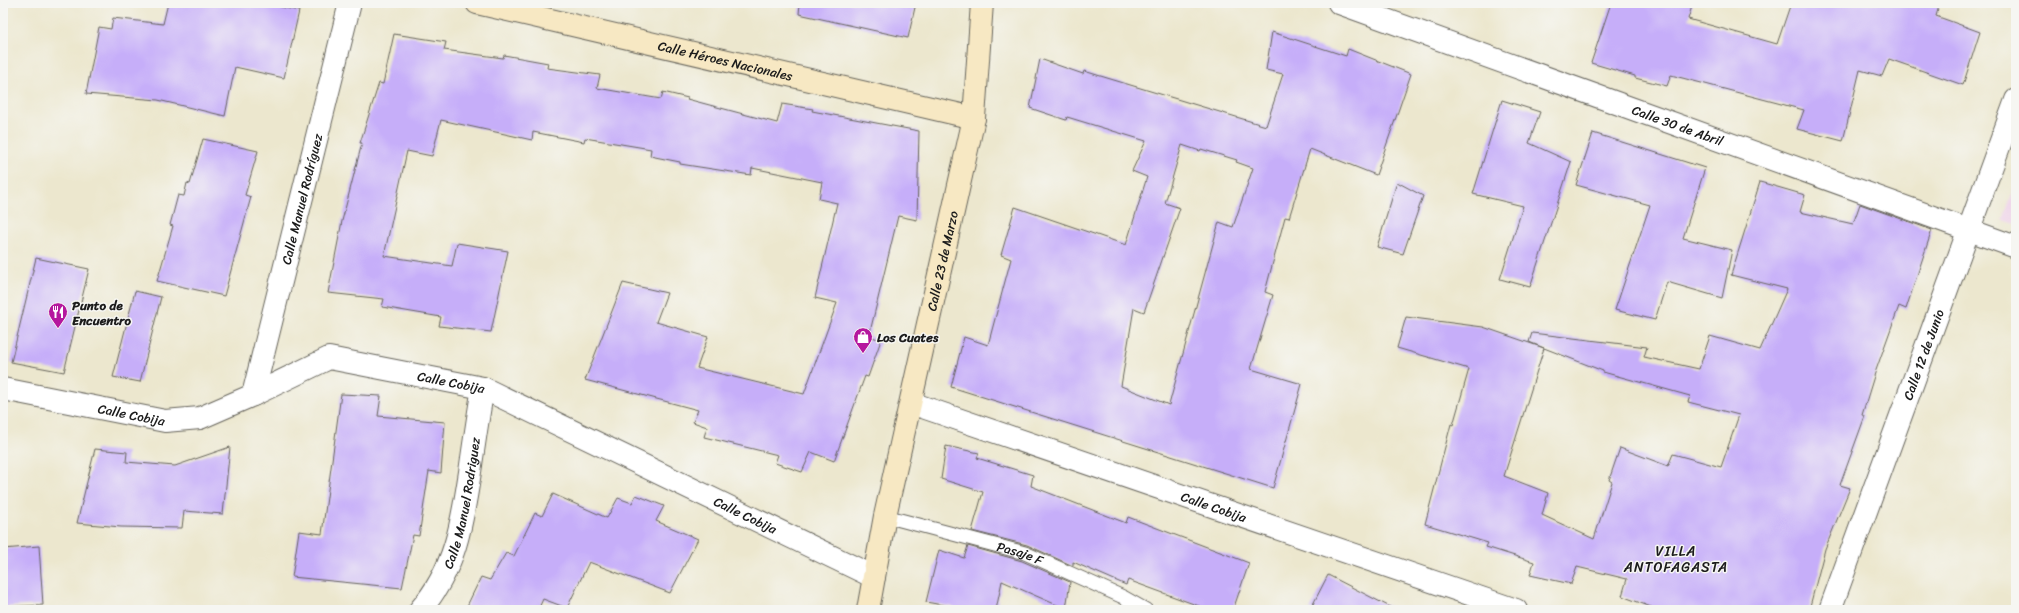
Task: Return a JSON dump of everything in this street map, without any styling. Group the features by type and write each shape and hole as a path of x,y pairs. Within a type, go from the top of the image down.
{"street":[{"name":"Calle Manuel Rodríguez","path":"253,395 350,3"},
{"name":"Calle Héroes Nacionales","path":"477,3 974,118"},
{"name":"Calle 23 de Marzo","path":"868,610 885,516 974,118 982,3"},
{"name":"Calle 30 de Abril","path":"1339,3 1968,231 2016,247"},
{"name":"Calle 12 de Junio","path":"1830,610 2016,100"},
{"name":"Calle Cobija","path":"3,389 165,421 200,418 253,395 329,358 483,388 874,576"},
{"name":"Calle Manuel Rodriguez","path":"420,610 447,570 461,528 483,388"},
{"name":"Calle Cobija","path":"911,403 1516,610"}],"lane":[{"name":"Pasaje F","path":"885,516 1025,553 1123,597 1146,610"}],"shaded area":[{"path":"2016,181 2016,224 2003,220"}],"building":[{"path":"168,3 263,3 299,11 284,78 235,67 225,116 158,100 86,94 99,27 111,29 113,18 163,24"},
{"path":"800,3 916,3 908,38 799,14"},
{"path":"1611,3 1693,3 1688,19 1777,44 1791,3 1940,3 1936,16 1980,32 1963,85 1889,59 1882,76 1860,70 1843,141 1797,129 1804,110 1671,75 1667,86 1635,78 1635,76 1591,63"},
{"path":"1272,32 1346,56 1348,49 1411,74 1376,175 1310,149 1289,218 1285,217 1265,292 1273,295 1251,369 1302,384 1273,488 951,387 964,337 988,345 1011,259 1001,255 1015,207 1126,245 1147,177 1132,171 1146,141 1067,117 1066,120 1030,108 1040,59 1083,74 1084,71 1266,126 1283,74 1266,70","holes":["1182,145 1200,151 1201,149 1237,160 1236,162 1253,168 1233,227 1219,222 1169,405 1121,386 1134,308 1144,312 1180,208 1165,203"]},
{"path":"394,34 446,42 444,50 503,58 504,55 548,63 547,68 600,75 597,88 661,99 663,92 777,123 782,104 919,131 917,220 898,216 869,336 881,340 868,377 865,376 834,461 811,452 802,472 775,463 778,455 704,437 707,427 693,422 698,410 585,380 623,283 667,293 656,322 708,337 697,368 804,394 837,303 815,298 837,203 819,199 822,182 752,168 751,175 680,164 680,162 650,156 651,149 585,138 584,142 533,132 532,140 441,120 432,156 407,151 384,256 452,266 457,243 508,251 491,332 439,326 441,317 382,307 384,299 328,293 342,221 362,143 360,143 379,83 383,84"},
{"path":"1502,100 1540,112 1529,143 1571,162 1530,287 1500,279 1523,206 1473,194"},
{"path":"1593,133 1705,168 1683,238 1732,250 1722,298 1667,282 1655,320 1615,310 1650,205 1576,185"},
{"path":"203,139 258,151 245,195 251,197 224,296 157,281 173,226 170,225 178,195 184,196 187,183 190,184"},
{"path":"1397,182 1423,196 1403,254 1377,247"},
{"path":"1760,182 1805,195 1800,212 1853,224 1860,204 1932,230 1906,309 1899,306 1875,373 1862,415 1865,416 1840,485 1850,488 1825,549 1809,610 1659,610 1622,596 1627,579 1577,567 1571,584 1530,575 1534,562 1486,547 1488,543 1425,524 1451,424 1453,425 1469,369 1397,348 1406,317 1483,327 1544,348 1529,342 1532,333 1647,347 1644,357 1699,369 1710,336 1760,350 1787,289 1731,275","holes":["1544,348 1603,371 1690,396 1688,402 1739,415 1721,467 1673,454 1668,466 1620,448 1609,480 1612,482 1594,539 1542,515 1548,493 1504,476"]},
{"path":"36,258 89,269 64,372 11,362"},
{"path":"135,291 161,297 140,382 113,377"},
{"path":"341,394 381,396 378,416 445,422 441,473 429,471 419,536 413,535 402,588 292,577 299,531 322,534"},
{"path":"946,446 979,453 977,458 1033,475 1031,486 1126,523 1128,517 1249,563 1233,610 1210,610 1128,580 1126,585 1073,562 1073,566 1027,545 972,531 983,492 941,479"},
{"path":"230,447 223,514 184,511 182,528 121,527 77,523 95,449 127,452 126,462 175,466"},
{"path":"553,494 607,518 618,498 632,503 636,495 664,506 656,521 698,539 670,593 589,562 567,608 543,599 538,610 465,610 481,577 490,580 506,553 514,556 535,513 542,516"},
{"path":"39,546 43,605 3,607 3,549"},
{"path":"968,546 1022,561 1070,582 1066,609 1002,581 996,610 970,610 926,602 939,550 964,558"},
{"path":"1328,575 1396,610 1310,610"}],"place":[{"name":"Punto de Encuentro","path":"58,329"},
{"name":"Los Cuates","path":"863,354"}],"district":[{"name":"VILLA ANTOFAGASTA","path":"1676,560"}]}
